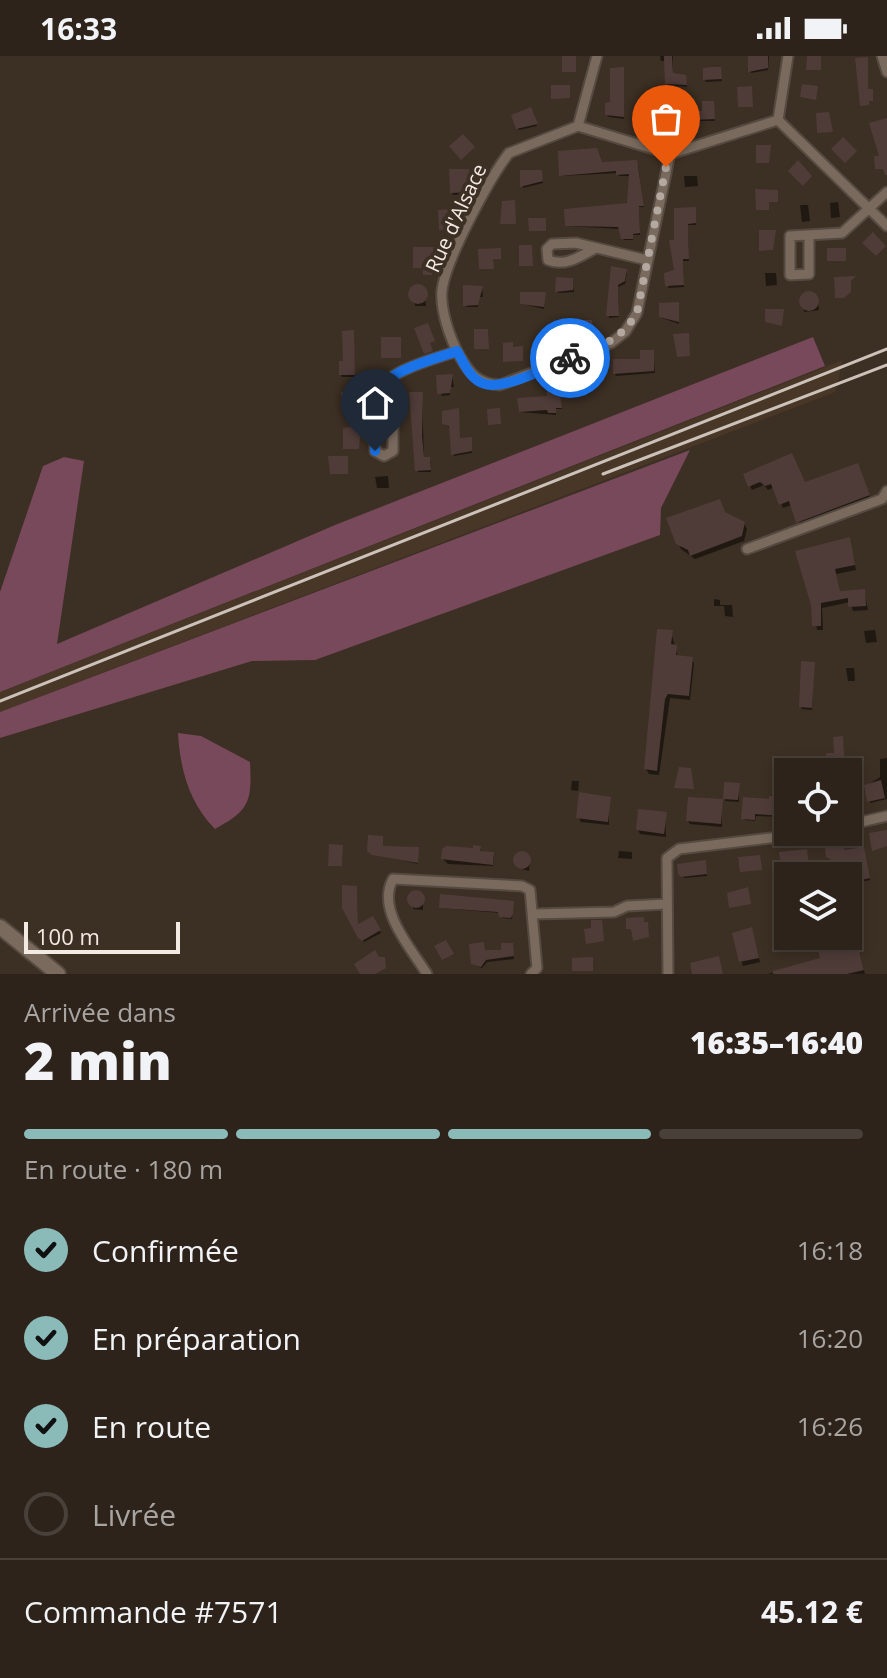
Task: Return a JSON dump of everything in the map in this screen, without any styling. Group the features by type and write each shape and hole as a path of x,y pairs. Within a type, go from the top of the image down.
{"main road":[{"path":"0,927 58,974"}],"street":[{"path":"597,56 578,126 670,154 778,120"},
{"path":"778,120 788,56"},
{"path":"882,56 887,72"},
{"path":"778,120 887,226"},
{"name":"Rue d'Alsace","path":"578,126 509,153 447,269 442,292 443,310 457,351 470,374 485,384 500,385 611,343 625,332 637,313 670,154"},
{"path":"809,235 809,274 790,275 790,236 842,233 887,192"},
{"path":"594,249 647,260"},
{"path":"389,380 393,394 393,451 384,456 375,451 374,400 379,388 389,380 457,351"},
{"path":"747,549 882,499 887,491"},
{"path":"862,822 887,816"},
{"path":"668,974 667,858 679,849 774,838"},
{"path":"427,974 389,910 389,886 393,879 522,886 533,896 537,968 531,974"},
{"path":"534,914 614,912 627,906 667,904"}],"shaded area":[{"path":"813,337 825,366 0,692 0,592 43,466 64,457 84,461 57,644 335,525"},
{"path":"843,360 835,392 0,712 0,692"},
{"path":"690,450 661,508 660,535 315,660 252,661 0,738 0,712"},
{"path":"178,733 201,736 250,762 246,803 236,816 215,829 192,797 181,760"}],"building":[{"path":"562,56 576,56 576,72 562,72"},
{"path":"664,56 672,56 673,73 686,75 687,85 665,84"},
{"path":"748,56 768,56 768,68 748,72"},
{"path":"807,56 821,56 821,70 806,70"},
{"path":"868,57 868,89 873,89 873,101 860,106 855,58"},
{"path":"624,67 624,117 605,115 605,103 610,102 610,68"},
{"path":"721,67 722,79 703,80 703,68"},
{"path":"802,84 818,86 816,100 800,97"},
{"path":"551,85 570,85 570,98 551,99"},
{"path":"752,86 753,107 738,107 737,87"},
{"path":"702,101 714,101 715,119 691,120 691,129 678,129 678,124 641,125 641,113 645,112 645,108 702,111"},
{"path":"531,107 538,124 516,129 511,115"},
{"path":"829,112 833,132 817,133 816,113"},
{"path":"887,118 885,175 883,169 875,169 874,156 879,156 869,123"},
{"path":"463,134 475,147 461,160 449,146"},
{"path":"843,137 857,151 845,163 831,149"},
{"path":"756,145 771,145 769,163 756,163"},
{"path":"597,148 602,162 637,160 644,206 639,206 640,233 633,234 633,239 621,239 618,227 565,226 564,209 627,203 629,174 616,175 616,171 559,176 558,151"},
{"path":"798,160 812,176 803,186 788,171"},
{"path":"449,169 469,169 473,192 450,193"},
{"path":"520,170 542,170 543,181 520,187"},
{"path":"755,189 778,190 778,202 769,202 769,210 756,210"},
{"path":"515,200 516,224 500,224 502,201"},
{"path":"696,207 696,223 688,224 689,259 683,259 684,285 665,286 664,273 674,270 669,240 674,240 674,208"},
{"path":"452,209 453,230 439,230 438,210"},
{"path":"528,218 546,218 546,231 529,231"},
{"path":"759,230 776,230 773,250 759,251"},
{"path":"873,232 886,246 876,256 862,243"},
{"path":"519,245 532,245 533,266 519,266"},
{"path":"413,247 434,247 432,275 423,275 423,268 413,268"},
{"path":"501,248 501,259 493,259 494,269 479,269 478,249"},
{"path":"827,248 846,248 846,261 827,261"},
{"path":"611,266 627,269 625,281 618,285 619,316 606,316"},
{"path":"856,276 851,281 851,292 844,298 835,298 834,277"},
{"path":"556,277 573,278 573,290 555,292"},
{"path":"418,284 425,287 428,294 425,301 418,304 411,301 408,294 411,287"},
{"path":"463,285 483,286 478,305 463,306"},
{"path":"809,291 816,294 819,301 816,308 809,311 802,308 799,301 802,294"},
{"path":"520,292 546,292 544,307 520,304"},
{"path":"679,302 679,322 659,317 659,303"},
{"path":"765,309 784,309 782,326 765,322"},
{"path":"574,320 592,320 593,333 574,334"},
{"path":"428,323 435,341 430,343 433,351 424,354 414,328"},
{"path":"474,329 488,329 489,349 474,349"},
{"path":"550,329 557,332 560,339 557,346 550,349 543,346 540,339 543,332"},
{"path":"354,330 355,375 339,375 339,361 343,361 342,331"},
{"path":"689,333 690,356 677,357 673,334"},
{"path":"381,337 401,337 401,358 381,358"},
{"path":"513,342 513,347 523,346 523,361 503,362 503,343"},
{"path":"640,350 654,350 654,371 613,374 613,359 640,359"},
{"path":"586,370 597,370 598,387 580,388 580,376 586,375"},
{"path":"453,374 450,393 437,394 436,375"},
{"path":"547,387 559,387 562,408 556,408 556,413 548,413 547,410 519,412 517,398 547,396"},
{"path":"341,392 357,392 358,405 342,409"},
{"path":"409,392 423,392 424,457 430,457 431,470 415,471"},
{"path":"459,408 460,438 472,437 472,451 451,455 449,426 442,424 442,411"},
{"path":"500,408 501,424 488,425 487,409"},
{"path":"361,428 359,449 343,449 343,429"},
{"path":"792,453 805,482 858,463 870,495 796,523 789,501 779,505 771,484 765,486 760,482 748,487 743,474"},
{"path":"328,456 348,456 348,474 330,474"},
{"path":"720,499 725,512 745,522 742,536 690,556 688,550 676,544 666,518"},
{"path":"850,537 855,565 835,569 840,591 865,589 866,606 848,607 848,598 821,603 821,626 812,626 811,605 795,551"},
{"path":"657,629 673,630 671,644 677,645 676,655 693,657 689,696 668,694 665,699 657,771 644,769"},
{"path":"801,661 815,662 812,708 799,707"},
{"path":"843,736 844,758 827,758 826,753 834,753 833,737"},
{"path":"679,767 691,768 694,789 674,788"},
{"path":"881,780 885,798 867,802 864,785"},
{"path":"724,782 740,783 738,800 723,799"},
{"path":"579,792 611,797 608,822 576,818"},
{"path":"769,796 774,796 774,815 755,814 755,820 741,819 743,797 769,799"},
{"path":"688,797 723,799 721,824 686,821"},
{"path":"638,809 667,812 664,834 636,830"},
{"path":"887,830 887,846 872,851 869,833"},
{"path":"368,835 383,836 383,846 419,847 418,863 372,855 367,851"},
{"path":"329,844 343,845 342,866 328,866"},
{"path":"473,845 481,846 480,851 494,852 493,865 441,859 442,849 446,846 473,848"},
{"path":"825,846 844,846 844,850 864,847 870,878 862,880 862,862 835,862 826,857"},
{"path":"807,849 809,862 780,862 779,852"},
{"path":"522,851 531,860 522,869 513,860"},
{"path":"760,855 762,870 740,872 738,857"},
{"path":"706,860 707,874 681,877 678,874 677,864"},
{"path":"342,885 357,886 358,924 373,916 381,930 362,941 358,938 342,908"},
{"path":"748,887 751,904 729,908 727,893"},
{"path":"416,890 425,899 416,908 407,899"},
{"path":"440,894 514,901 513,914 511,918 499,917 498,912 439,908"},
{"path":"644,917 644,922 648,922 649,937 633,941 631,929 626,929 626,918"},
{"path":"591,920 602,920 604,941 586,944 584,929 591,928"},
{"path":"752,927 759,958 739,962 732,933"},
{"path":"446,940 454,954 442,960 434,946"},
{"path":"484,942 485,950 501,950 501,943 513,943 514,956 486,960 481,967 471,964 469,944"},
{"path":"375,950 379,957 385,957 386,968 375,974 360,974 354,964"},
{"path":"818,950 859,950 864,970 847,974 773,974 773,971 820,958"},
{"path":"719,956 723,974 692,974 690,963"},
{"path":"593,957 593,971 572,971 572,958"}],"railway":[{"path":"0,701 887,349"},
{"path":"603,474 887,365"}],"way so far":[{"path":"570,358 611,343 625,332 637,313 666,167"}],"route":[{"path":"375,451 374,400 379,388 406,370 457,351 470,374 485,384 500,385 570,358"}]}
